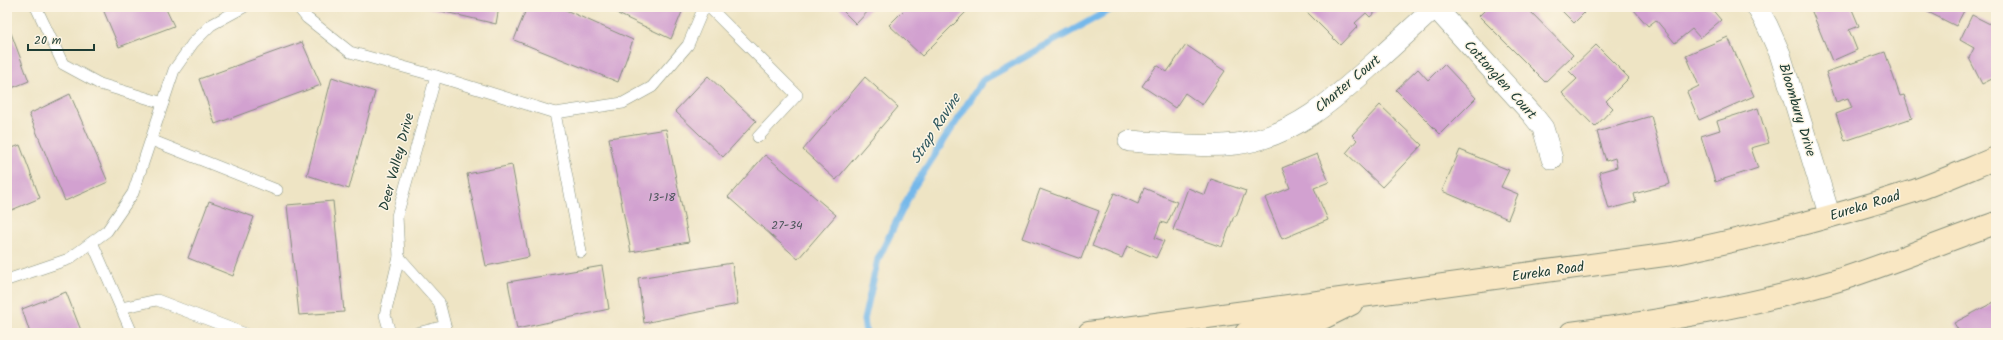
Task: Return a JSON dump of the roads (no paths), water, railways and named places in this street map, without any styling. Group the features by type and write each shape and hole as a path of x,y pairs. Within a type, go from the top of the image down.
{"main road":[{"name":"Eureka Road","path":"1089,333 1121,331 1672,254 1752,238 1830,217 1915,190 1996,158"},
{"path":"1571,333 1680,318 1842,279 1996,223"},
{"path":"1246,333 1315,322 1366,296"}],"street":[{"name":"Charter Court","path":"1129,141 1204,145 1236,144 1264,138 1294,126 1324,107 1435,7"},
{"name":"Cottonglen Court","path":"1435,7 1543,128 1552,159"},
{"name":"Bloombury Drive","path":"1757,7 1768,25 1782,60 1830,217"}],"lane":[{"path":"36,7 63,64 100,84 163,103"},
{"path":"7,280 69,259 107,231 133,193 174,70 193,43 211,26 244,7"},
{"path":"298,7 307,18 350,52 436,76 555,113 623,103 652,87 688,44 704,7"},
{"path":"709,7 797,95 758,137"},
{"name":"Deer Valley Drive","path":"390,333 386,315 398,257 397,216 436,76"},
{"path":"555,113 581,252"},
{"path":"150,140 277,190"},
{"path":"92,242 132,333"},
{"path":"398,257 439,302 446,329 417,333"},
{"path":"121,308 157,300 243,333"}],"waterway":[{"name":"Strap Ravine","path":"866,333 864,320 878,259 913,188 983,80 1115,7"}]}
